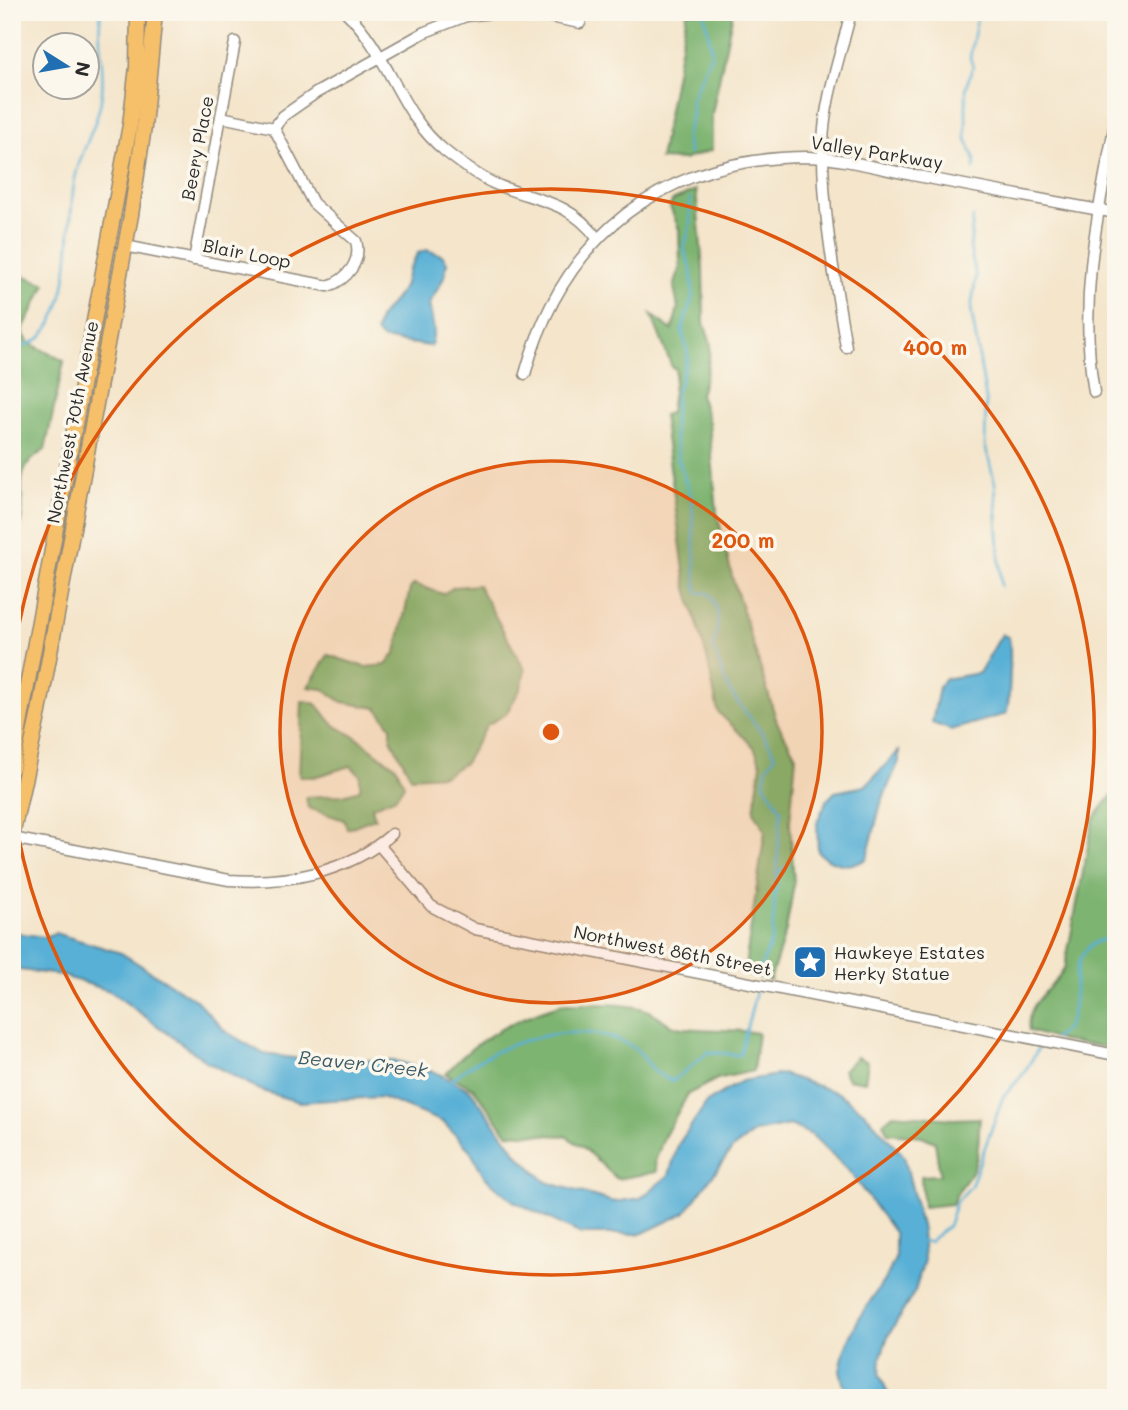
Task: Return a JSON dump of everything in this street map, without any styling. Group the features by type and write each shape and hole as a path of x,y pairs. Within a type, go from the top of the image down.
{"main road":[{"name":"Northwest 70th Avenue","path":"12,768 130,125 137,67 138,12"},
{"name":"Northwest 70th Avenue","path":"12,837 39,712 125,246 140,157 155,12"}],"street":[{"path":"346,12 361,26 383,57 410,113 442,149 495,184 540,197 578,217 597,238"},
{"path":"221,117 274,128 283,116 316,93 447,21 501,12"},
{"path":"525,12 582,18"},
{"path":"846,347 827,229 824,159 825,124 851,12"},
{"name":"Beery Place","path":"194,260 235,43"},
{"path":"1094,391 1086,304 1096,222 1116,118"},
{"name":"Blair Loop","path":"125,246 328,286 338,283 354,265 359,250 356,241 313,203 274,128"},
{"name":"Valley Parkway","path":"525,374 546,311 562,282 597,238 656,192 703,171 768,159 824,159 1116,214"},
{"path":"74,426 90,429"},
{"path":"12,837 217,878 263,882 290,880 314,874 379,845 392,834"},
{"name":"Northwest 86th Street","path":"379,845 430,906 475,929 1116,1055"}],"green space":[{"path":"687,12 733,12 712,114 712,150 683,160 660,159"},
{"path":"696,190 703,269 704,323 711,344 707,372 700,394 709,423 717,513 732,576 777,722 796,756 790,822 794,884 786,930 770,980 744,974 765,831 754,811 761,764 754,747 718,712 707,658 686,585 663,415 670,413 676,369 672,367 651,314 672,330 678,308 674,287 680,267 679,229 670,207 672,201"},
{"path":"14,272 46,284 22,331 29,343 64,361 45,450 32,460 25,470 22,481 22,515 12,540"},
{"path":"414,584 443,594 454,587 478,585 525,670 521,688 506,714 487,725 465,763 445,775 411,777 391,739 391,727 377,708 342,702 323,689 308,687 328,655 365,667 386,665 396,652 410,589"},
{"path":"302,701 320,707 334,725 396,766 404,785 396,797 372,807 375,818 347,829 344,820 308,808 306,797 343,795 360,790 360,775 351,766 314,777 299,776"},
{"path":"1116,790 1116,1040 1106,1047 1062,1041 1029,1031 1029,1021 1036,1004 1065,966 1093,820"},
{"path":"562,1004 629,1006 649,1011 678,1027 758,1033 753,1071 717,1079 688,1094 664,1137 655,1162 657,1172 617,1179 583,1147 565,1136 507,1133 473,1088 446,1074 484,1039 514,1022"},
{"path":"857,1057 868,1062 865,1082 848,1079 843,1070"},
{"path":"893,1114 953,1119 980,1118 976,1163 952,1204 923,1207 921,1176 940,1175 935,1142 922,1136 888,1133 883,1123"}],"water":[{"path":"426,250 442,255 447,262 445,276 429,304 434,330 431,346 382,339 376,332 379,319 404,287 408,271 418,253"},
{"path":"1002,634 1009,638 1010,644 1006,714 951,730 932,723 939,687 944,679 979,673"},
{"path":"899,751 899,761 881,803 867,858 848,865 823,856 818,852 817,822 827,800 835,792 865,786"},
{"name":"Beaver Creek","path":"12,932 43,937 55,933 121,953 196,1000 225,1031 264,1054 308,1060 393,1060 435,1072 470,1090 518,1155 546,1182 614,1202 641,1198 669,1175 678,1145 707,1102 742,1081 783,1074 838,1093 864,1112 904,1156 922,1230 924,1260 915,1291 888,1336 881,1357 880,1375 890,1398 847,1398 840,1371 844,1351 858,1320 895,1259 895,1234 848,1170 812,1135 790,1125 755,1132 732,1149 685,1213 641,1234 581,1234 513,1201 485,1177 469,1149 443,1122 381,1097 299,1102 262,1091 207,1062 110,991 60,975 12,969"}],"waterway":[{"path":"12,351 41,337 60,303 68,261 75,178 101,103 101,12"},
{"path":"689,154 686,135 692,115 691,101 712,52 704,12"},
{"path":"974,169 975,160 966,139 966,87 973,66 970,58 978,12"},
{"path":"690,198 690,224 684,249 691,269 693,295 682,330 688,356 676,394 674,429 678,458 692,501 696,588 699,593 709,593 716,607 717,626 713,648 726,684 775,756 766,769 764,783 781,810 772,939 757,977"},
{"path":"973,218 970,248 976,277 971,309 986,399 985,445 995,483 1001,586"},
{"path":"776,874 788,865"},
{"path":"1054,1039 1070,1020 1077,967 1082,956 1093,944 1116,935"},
{"path":"450,1082 467,1068 511,1046 535,1038 584,1033 608,1037 629,1045 636,1049 657,1073 673,1081 708,1052 740,1055 756,992"},
{"path":"920,1241 929,1242 948,1226 956,1202 971,1186 1003,1097 1024,1073 1041,1044"}],"place":[{"name":"Hawkeye Estates Herky Statue","path":"810,962"}]}
